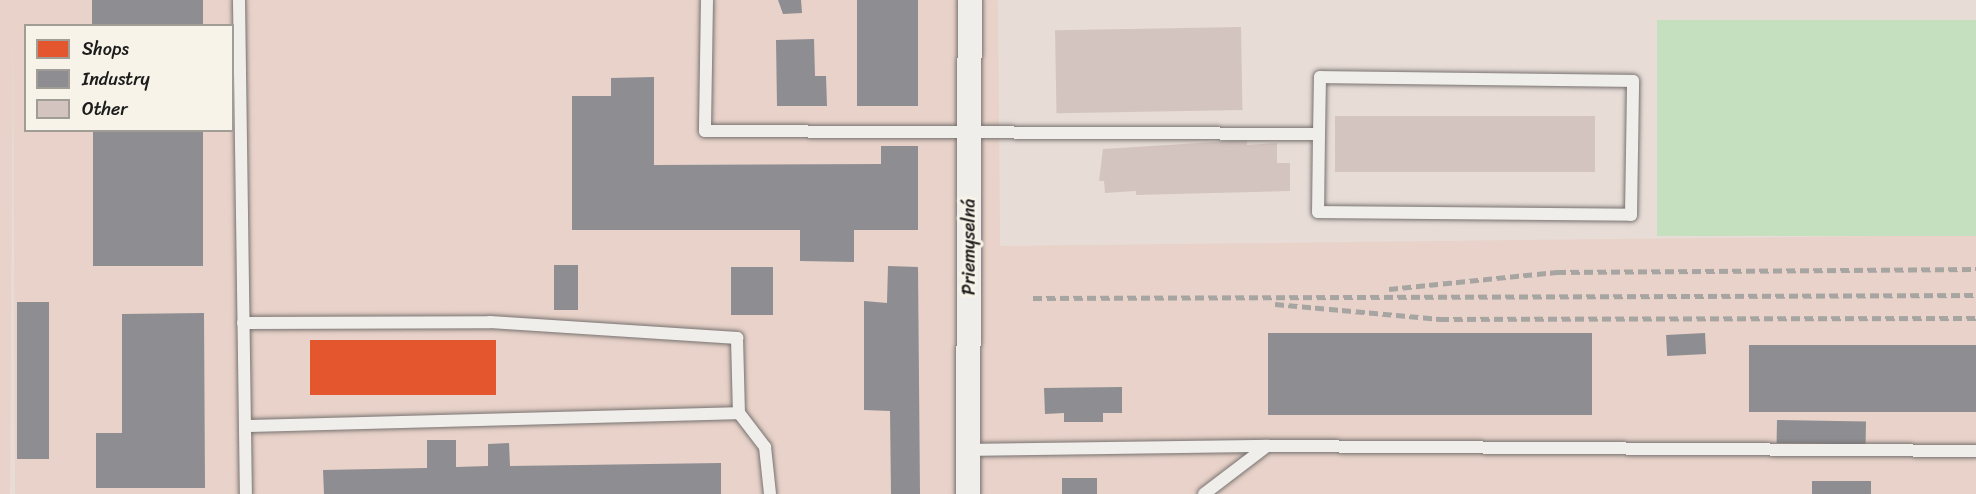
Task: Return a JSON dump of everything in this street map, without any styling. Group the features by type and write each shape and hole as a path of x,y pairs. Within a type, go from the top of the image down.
{"street":[{"name":"Priemyselná","path":"968,494 970,0"}],"lane":[{"path":"239,0 246,494"},
{"path":"706,0 705,131 1319,134"},
{"path":"1320,77 1633,81 1631,215 1318,212 1319,134 1320,77"},
{"path":"243,322 490,322 737,338 739,413 765,447 770,494"},
{"path":"246,426 739,413"},
{"path":"1204,494 1267,446"},
{"path":"968,450 1267,446 1976,451"}],"shaded area":[{"path":"0,0 998,0 1000,246 1976,235 1976,494 15,494 13,13 10,494 0,494"}],"green space":[{"path":"1657,20 1976,20 1976,236 1657,236"}],"building: Shops":[{"path":"310,340 496,340 496,395 310,395"}],"building: Industry":[{"path":"92,0 203,0 203,24 92,24"},
{"path":"778,0 801,0 802,13 783,14"},
{"path":"857,0 918,0 918,106 857,106"},
{"path":"814,39 815,76 826,76 827,106 777,106 776,40"},
{"path":"654,77 654,165 881,164 881,146 918,146 918,230 854,230 854,262 800,261 800,230 572,230 572,96 611,96 611,78"},
{"path":"93,132 203,132 203,266 93,266"},
{"path":"554,265 578,265 578,310 554,310"},
{"path":"888,266 918,267 920,494 891,494 890,411 864,410 864,301 887,303"},
{"path":"731,267 773,267 773,315 731,315"},
{"path":"17,302 49,302 49,459 17,459"},
{"path":"204,313 205,488 96,488 96,433 122,433 122,314"},
{"path":"1268,333 1592,333 1592,415 1268,415"},
{"path":"1705,333 1706,354 1667,356 1666,335"},
{"path":"1749,345 1976,345 1976,412 1749,412"},
{"path":"1122,387 1122,413 1103,413 1103,422 1064,422 1064,413 1045,414 1044,388"},
{"path":"1777,420 1866,422 1866,445 1777,443"},
{"path":"427,440 456,440 456,467 488,466 488,444 509,443 510,466 721,463 721,494 324,494 323,470 427,468"},
{"path":"1062,478 1097,478 1097,494 1062,494"},
{"path":"1812,481 1871,481 1871,494 1812,494"}],"building: Other":[{"path":"1241,27 1242,110 1056,113 1055,30"},
{"path":"1335,116 1595,116 1595,172 1335,172"},
{"path":"1247,140 1247,145 1277,143 1277,163 1290,163 1290,191 1136,195 1136,191 1105,193 1104,181 1099,181 1103,149"}],"railway":[{"path":"1389,289 1557,272 1976,269"},
{"path":"1033,298 1976,295"},
{"path":"1275,304 1440,319 1976,318"}]}
